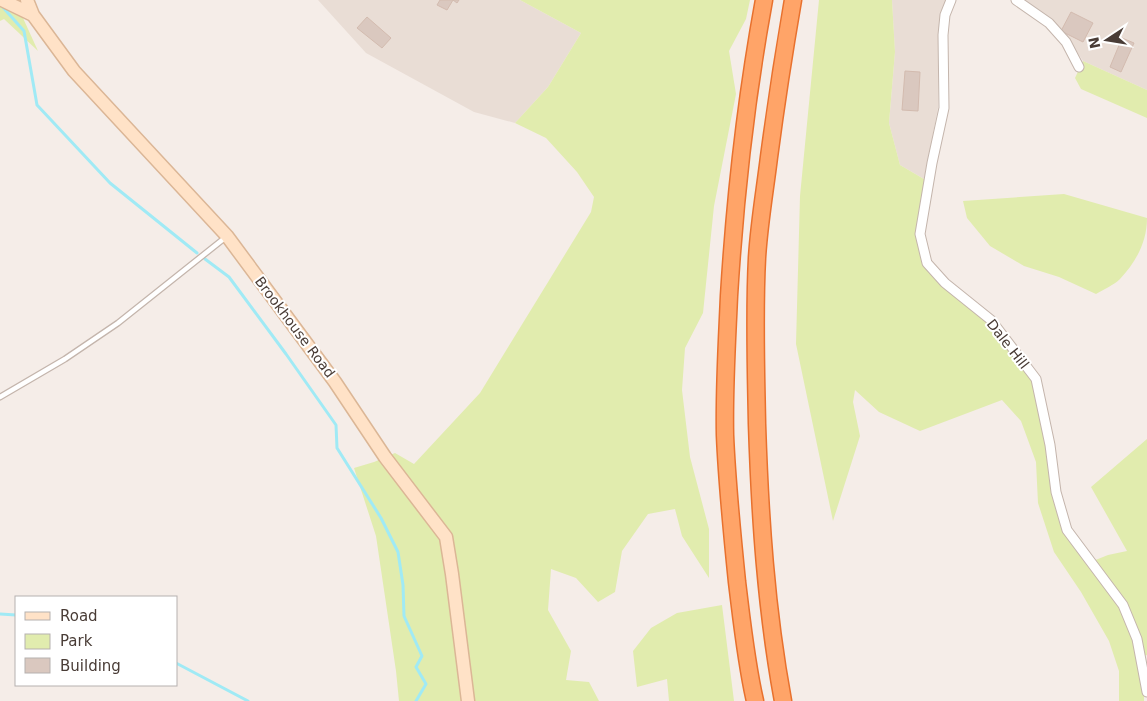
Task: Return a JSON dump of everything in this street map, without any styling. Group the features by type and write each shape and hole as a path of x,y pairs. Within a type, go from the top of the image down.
{"highway":[{"path":"755,701 748,671 733,547 726,436 725,368 738,183 748,97 764,0"},
{"path":"783,701 775,657 765,577 759,500 756,347 758,258 763,199 781,68 793,0"}],"street":[{"path":"2,0 33,14"},
{"name":"Brookhouse Road","path":"28,0 33,14 74,70 227,236 336,382 385,457 446,537 468,701"},
{"name":"Dale Hill","path":"951,0 945,15 943,35 944,108 920,234 927,263 946,283 991,320 1036,379 1050,446 1056,492 1067,530 1123,605 1137,639 1147,692"},
{"path":"1016,0 1049,23 1066,42 1079,67"}],"lane":[{"path":"0,397 65,359 118,323 227,236"}],"shaded area":[{"path":"318,0 520,0 581,33 548,87 515,123 474,112 366,53"},
{"path":"892,0 946,0 942,10 938,37 938,108 924,179 900,165 889,123 895,52"},
{"path":"1021,0 1147,0 1147,90 1083,61 1063,31"}],"green space":[{"path":"520,0 750,0 746,19 729,51 736,94 714,206 703,313 685,348 682,390 690,457 709,529 709,578 682,536 675,509 648,514 622,551 615,592 598,602 576,578 551,569 548,610 571,651 566,680 589,682 599,701 399,701 376,536 354,468 395,453 414,464 480,393 591,212 594,197 577,172 546,138 515,123 548,87 581,33"},
{"path":"819,0 892,0 895,52 889,123 900,165 929,182 920,234 927,263 991,320 1036,379 1053,496 1069,541 1088,563 1108,555 1127,551 1091,487 1147,439 1147,655 1144,656 1144,701 1119,701 1119,671 1109,641 1081,592 1054,552 1038,503 1036,462 1021,421 1002,400 920,431 879,412 855,390 853,402 860,436 833,521 796,344 800,196"},
{"path":"0,1 23,18 38,51 4,19 0,21"},
{"path":"1083,61 1147,90 1147,118 1081,89 1075,78"},
{"path":"1064,194 1147,218 1143,243 1131,266 1118,281 1096,294 1059,277 1024,266 990,246 967,218 963,201"},
{"path":"722,605 734,701 669,701 667,679 637,687 633,651 651,628 677,613"}],"building":[{"path":"440,0 453,0 447,10 437,5"},
{"path":"1071,12 1093,23 1083,42 1061,31"},
{"path":"367,17 391,38 382,48 357,28"},
{"path":"1122,38 1134,43 1121,72 1110,67"},
{"path":"905,71 920,72 918,111 902,110"}],"waterway":[{"path":"0,4 24,31 37,105 110,183 197,253"},
{"path":"205,259 229,277 336,425 337,448 381,518 398,552 403,585 404,616 422,656 416,667 426,684 416,701"},
{"path":"0,614 15,615"},
{"path":"178,664 248,701"}]}
